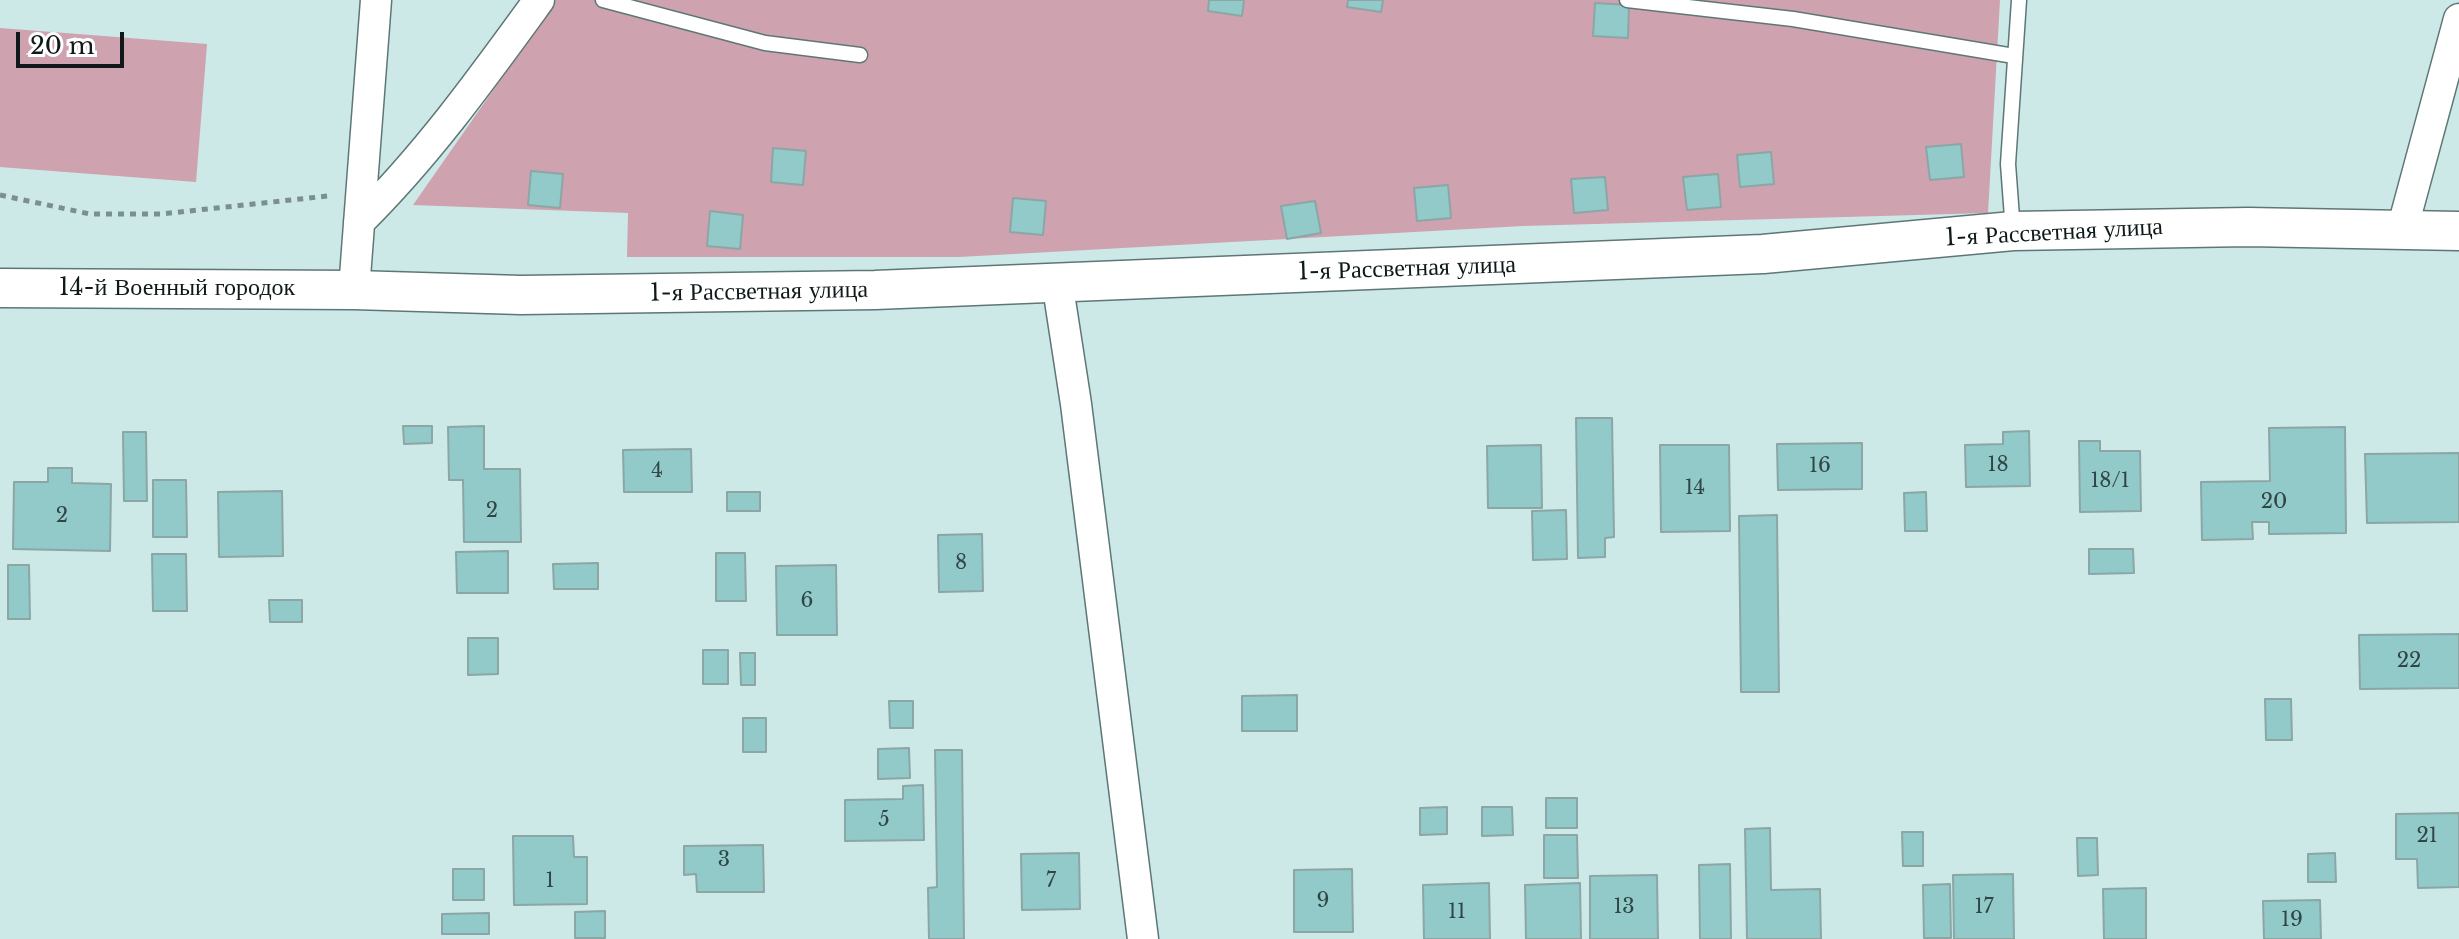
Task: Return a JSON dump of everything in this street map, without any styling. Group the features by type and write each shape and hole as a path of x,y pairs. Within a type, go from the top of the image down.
{"street":[{"path":"354,290 376,0"},
{"path":"360,207 399,182 469,95 539,0"},
{"path":"2402,230 2459,19"},
{"name":"1-я Рассветная улица","path":"354,290 635,295 875,290 1732,255 2013,231 2248,227 2459,231"},
{"path":"1057,281 1076,404 1143,939"},
{"name":"14-й Военный городок","path":"0,288 354,290"}],"lane":[{"path":"603,0 765,43 860,55"},
{"path":"1627,0 1793,19 2014,56"},
{"path":"2013,231 2008,164 2019,0"}],"path":[{"path":"0,195 90,214 360,207"}],"shaded area":[{"path":"556,0 2000,0 1988,213 1523,226 959,257 627,257 628,213 413,205"},
{"path":"0,28 207,44 196,182 0,167"}],"building":[{"path":"1209,0 1244,0 1242,16 1208,11"},
{"path":"1348,0 1383,0 1381,12 1347,7"},
{"path":"1595,3 1629,5 1628,38 1593,36"},
{"path":"1961,144 1964,177 1930,180 1926,147"},
{"path":"773,148 806,151 803,185 771,182"},
{"path":"1771,152 1774,184 1740,187 1737,155"},
{"path":"531,171 563,174 560,208 528,205"},
{"path":"1718,174 1721,207 1687,210 1683,177"},
{"path":"1605,177 1608,210 1574,213 1571,179"},
{"path":"1448,185 1451,218 1417,221 1414,188"},
{"path":"1013,198 1046,201 1043,235 1010,232"},
{"path":"1315,201 1321,233 1287,239 1281,206"},
{"path":"710,211 743,215 740,249 707,246"},
{"path":"1576,418 1612,418 1614,537 1605,538 1605,557 1578,558"},
{"path":"403,426 432,426 432,443 404,444"},
{"path":"484,426 484,469 520,469 521,542 464,542 463,480 449,480 448,427"},
{"path":"2345,427 2346,533 2269,534 2269,522 2252,522 2253,539 2202,540 2201,482 2270,481 2269,428"},
{"path":"2029,431 2030,486 1966,487 1965,445 2003,444 2003,432"},
{"path":"123,432 146,432 147,501 124,501"},
{"path":"2079,441 2100,441 2100,451 2140,451 2141,511 2080,512"},
{"path":"1862,443 1862,489 1778,490 1777,444"},
{"path":"1541,445 1542,508 1488,508 1487,446"},
{"path":"1660,445 1729,445 1730,531 1661,532"},
{"path":"691,449 692,492 624,492 623,450"},
{"path":"2459,453 2459,522 2367,523 2365,454"},
{"path":"48,468 72,468 72,483 111,484 110,551 13,549 14,482 48,482"},
{"path":"153,480 186,480 187,537 153,537"},
{"path":"282,491 283,556 219,557 218,492"},
{"path":"727,492 760,492 760,511 727,511"},
{"path":"1926,492 1927,531 1905,531 1904,493"},
{"path":"1566,510 1567,559 1533,560 1532,511"},
{"path":"1777,515 1779,692 1741,692 1739,516"},
{"path":"982,534 983,591 939,592 938,535"},
{"path":"2089,549 2133,549 2134,573 2089,574"},
{"path":"508,551 508,593 457,593 456,552"},
{"path":"716,553 745,553 746,601 716,601"},
{"path":"152,554 186,554 187,611 153,611"},
{"path":"598,563 598,589 554,589 553,564"},
{"path":"8,565 29,565 30,619 8,619"},
{"path":"836,565 837,635 777,635 776,566"},
{"path":"269,600 302,600 302,622 270,622"},
{"path":"2459,634 2459,688 2360,689 2359,635"},
{"path":"468,638 498,638 498,674 468,675"},
{"path":"703,650 728,650 728,684 703,684"},
{"path":"740,653 755,653 755,685 741,685"},
{"path":"1297,695 1297,731 1242,731 1242,696"},
{"path":"2265,699 2291,699 2292,740 2266,740"},
{"path":"889,701 913,701 913,728 890,728"},
{"path":"743,718 766,718 766,752 743,752"},
{"path":"909,748 910,778 878,779 878,749"},
{"path":"935,750 962,750 964,939 929,939 928,888 937,887"},
{"path":"923,785 924,840 845,841 845,800 903,799 903,786"},
{"path":"1546,798 1577,798 1577,828 1546,828"},
{"path":"1447,807 1447,834 1420,835 1420,808"},
{"path":"1482,807 1512,807 1513,835 1482,836"},
{"path":"2459,813 2459,887 2418,888 2417,859 2396,859 2396,814"},
{"path":"1770,828 1771,890 1820,889 1821,939 1747,939 1745,829"},
{"path":"1902,832 1923,832 1923,866 1903,866"},
{"path":"1544,835 1577,835 1578,878 1544,878"},
{"path":"513,836 573,836 574,857 587,857 587,904 514,905"},
{"path":"2077,838 2097,838 2098,875 2078,876"},
{"path":"763,845 764,892 697,892 696,874 684,875 684,846"},
{"path":"1079,853 1080,909 1022,910 1021,854"},
{"path":"2335,853 2336,882 2308,882 2308,854"},
{"path":"1730,864 1731,939 1700,939 1699,865"},
{"path":"453,869 484,869 484,900 453,900"},
{"path":"1352,869 1353,932 1294,932 1294,870"},
{"path":"2013,874 2014,939 1954,939 1953,875"},
{"path":"1657,875 1658,939 1590,939 1590,876"},
{"path":"1489,883 1490,939 1424,939 1423,885"},
{"path":"1580,883 1581,939 1526,939 1525,885"},
{"path":"1950,884 1951,938 1924,938 1923,885"},
{"path":"2146,888 2146,939 2104,939 2103,889"},
{"path":"2320,900 2321,939 2264,939 2263,901"},
{"path":"605,911 605,938 575,938 575,912"},
{"path":"489,913 489,934 442,934 442,914"}]}
